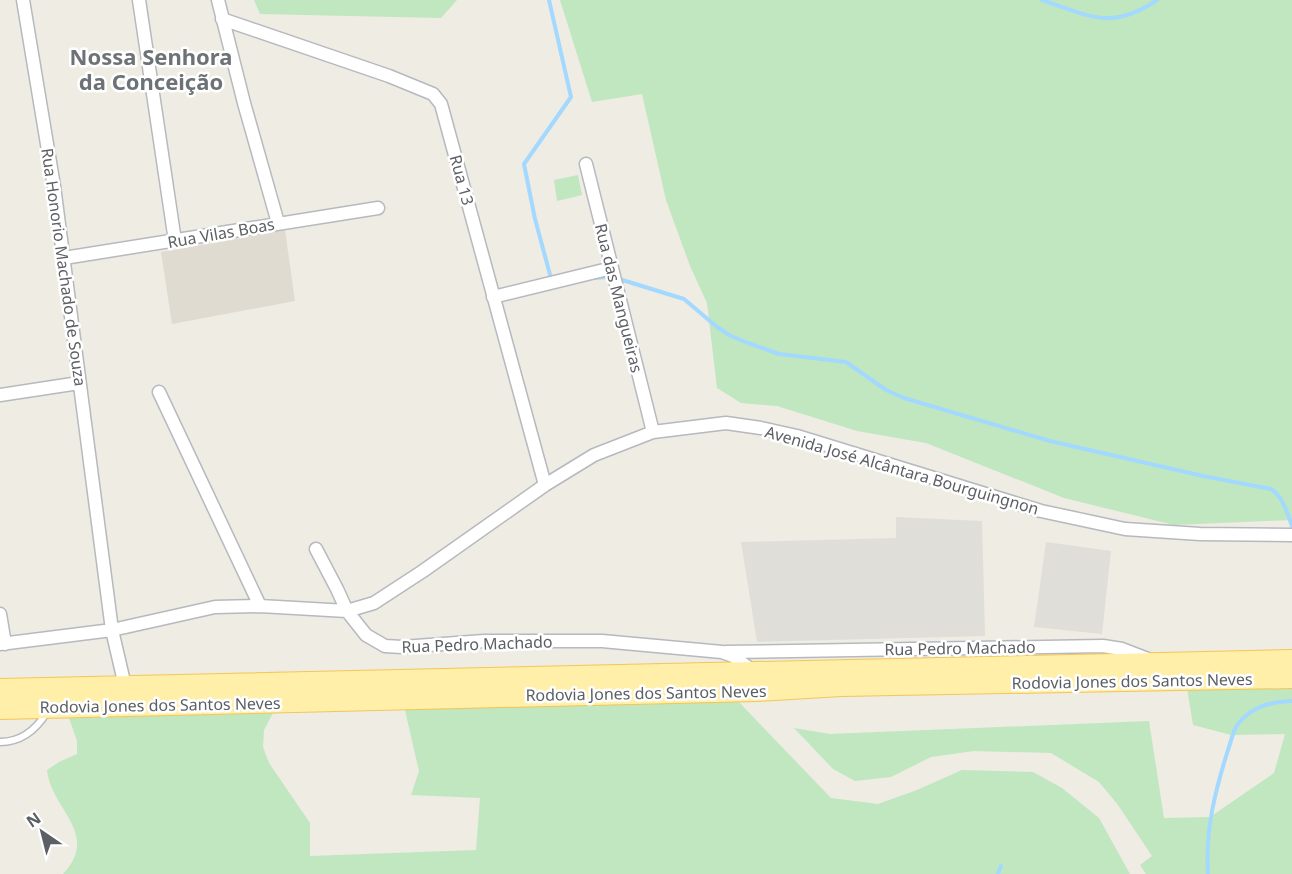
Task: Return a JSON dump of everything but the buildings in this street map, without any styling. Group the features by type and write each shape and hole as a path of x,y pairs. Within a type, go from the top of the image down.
{"main road":[{"name":"Rodovia Jones dos Santos Neves","path":"0,689 1292,660"},
{"name":"Rodovia Jones dos Santos Neves","path":"0,709 756,691 841,686 1292,678"}],"street":[{"name":"Rua Honorio Machado de Souza","path":"23,0 54,186 112,630 125,686"},
{"path":"139,0 175,241"},
{"path":"218,0 278,223"},
{"name":"Rua 13","path":"222,19 389,76 433,94 437,98 444,115 545,485"},
{"name":"Rua das Mangueiras","path":"586,164 653,432"},
{"name":"Rua Vilas Boas","path":"64,258 378,208"},
{"path":"493,297 612,268"},
{"path":"0,395 79,383"},
{"path":"159,392 260,606"},
{"name":"Avenida José Alcântara Bourguingnon","path":"347,611 374,603 545,485 594,455 653,432 726,423 760,428 832,446 1041,511 1125,529 1211,534 1292,535"},
{"name":"Rua Pedro Machado","path":"316,549 347,611 366,635 385,646 411,647 484,641 602,641 722,652 1103,646 1122,649 1158,663"},
{"path":"0,614 3,644 141,625 171,615 215,607 260,606 347,611"},
{"name":"Rua Pedro Machado","path":"722,652 733,656 754,671"}],"lane":[{"path":"0,742 11,742 30,732 49,708 54,689"}],"shaded area":[{"path":"285,230 295,301 172,324 161,252"},
{"path":"896,517 982,521 985,636 757,642 741,542 896,538"},
{"path":"1046,542 1111,551 1102,634 1034,627"}],"green space":[{"path":"254,0 457,0 441,18 260,14"},
{"path":"560,0 1292,0 1292,520 1174,525 1064,498 926,443 857,431 777,406 741,403 717,388 707,303 690,266 666,200 642,94 592,102"},
{"path":"578,175 582,195 557,201 554,180"},
{"path":"1292,686 1292,874 1146,874 1140,865 1152,856 1118,805 1099,782 1051,753 974,751 931,757 891,777 855,781 833,769 794,728 830,734 1149,721 1164,818 1210,817 1274,773 1285,734 1231,735 1193,725 1187,688"},
{"path":"734,697 831,798 878,804 962,770 1033,772 1062,788 1099,818 1130,874 63,874 73,859 77,846 76,834 50,784 47,770 77,754 77,741 69,718 273,713 264,730 263,747 269,763 310,823 310,856 476,850 480,798 411,795 419,771 404,706"}],"waterway":[{"path":"549,0 571,97 524,164 535,219 552,282"},
{"path":"1042,0 1100,18 1126,15 1141,10 1157,0"},
{"path":"592,278 609,277"},
{"path":"619,279 684,299 717,327 748,343 779,354 846,362 886,390 904,398 1050,441 1271,489 1282,501 1292,526"},
{"path":"1208,874 1208,842 1212,811 1235,729 1243,718 1256,709 1277,702 1292,701"},
{"path":"998,874 1001,866"}],"district":[{"name":"Nossa Senhora da Conceição","path":"151,70"}]}
